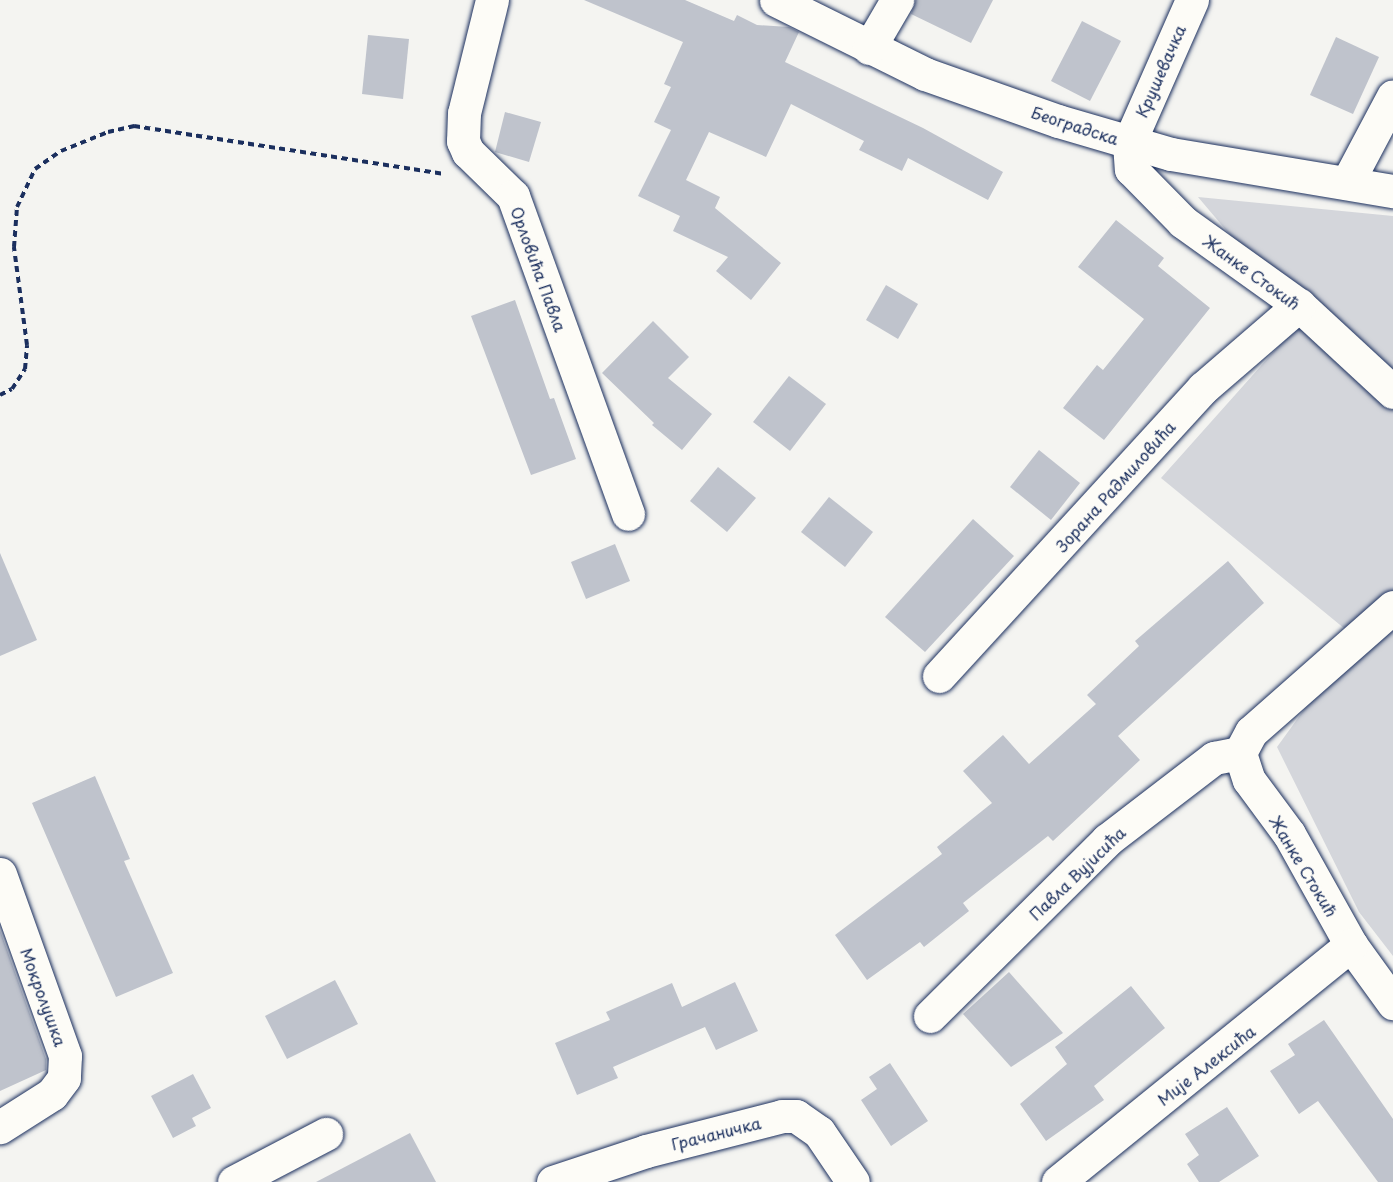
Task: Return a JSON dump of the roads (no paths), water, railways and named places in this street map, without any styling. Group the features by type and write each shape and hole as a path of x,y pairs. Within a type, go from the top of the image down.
{"street":[{"name":"Орловића Павла","path":"492,0 464,113 462,141 468,152 513,196 628,514"},
{"name":"Београдска","path":"776,0 925,74 1129,143 1170,153 1393,190"},
{"path":"869,48 897,0"},
{"name":"Крушевачка","path":"1129,143 1192,0"},
{"path":"1347,183 1393,96"},
{"name":"Жанке Стокић","path":"1129,143 1131,169 1139,181 1182,222 1299,305 1393,392"},
{"name":"Зорана Радмиловића","path":"939,676 1203,388 1299,305"},
{"path":"1240,753 1251,732 1393,607"},
{"name":"Жанке Стокић","path":"1240,753 1249,780 1289,834 1351,945 1393,1002"},
{"name":"Павла Вујисића","path":"930,1016 1107,840 1214,758 1240,753"},
{"name":"Мокролушка","path":"0,874 65,1056 64,1078 52,1094 0,1127"},
{"name":"Мије Алексића","path":"1058,1182 1351,945"},
{"name":"Грачаничка","path":"553,1182 646,1151 782,1116 796,1116 819,1132 853,1182"},
{"path":"234,1182 326,1134"}]}
